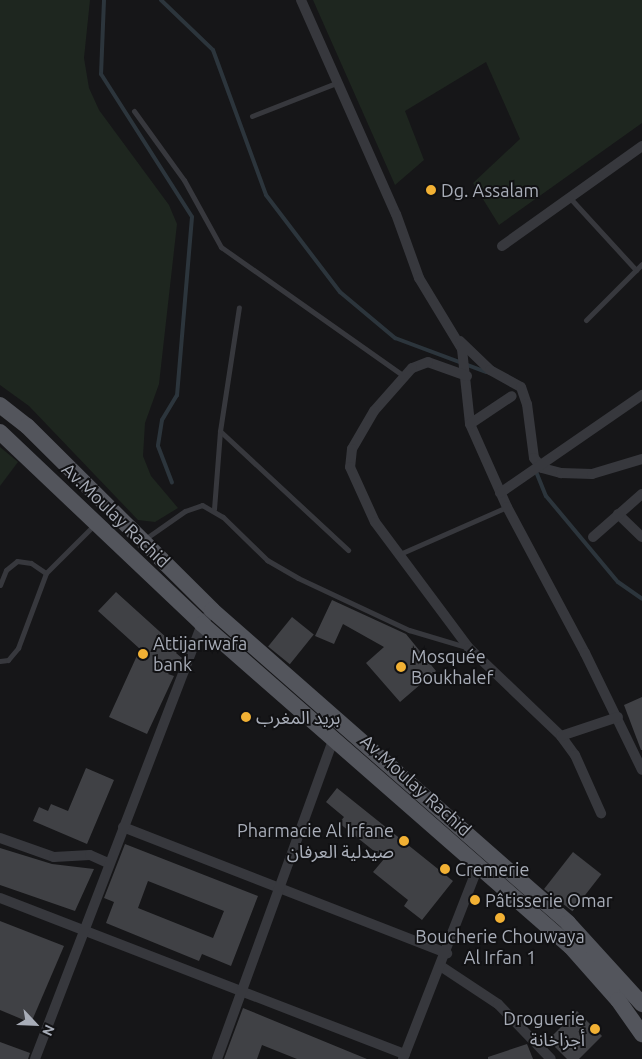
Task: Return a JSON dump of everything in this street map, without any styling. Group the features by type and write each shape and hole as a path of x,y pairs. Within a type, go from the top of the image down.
{"main road":[{"name":"Av.Moulay Rachid","path":"0,404 27,426 141,541 207,617 334,738 478,867 571,947 618,1000 642,1034"},
{"name":"Av.Moulay Rachid","path":"0,432 94,525 207,617 568,923 642,1004"}],"street":[{"path":"301,0 336,84 396,214 419,278 465,356 470,424 506,507 618,717 642,770"},
{"path":"502,246 642,146"},
{"path":"455,337 490,370 521,387 528,404 534,458 542,468 592,474 642,459"},
{"path":"466,374 428,362 404,376 374,411 350,458 365,505 402,553 469,648 561,736 576,755 601,813"},
{"path":"500,493 542,468 582,434 642,395"},
{"path":"470,424 512,396"},
{"path":"593,537 642,494"},
{"path":"618,514 642,537"},
{"path":"35,1059 108,863 207,617"},
{"path":"561,736 618,717"},
{"path":"217,1059 240,992 282,887 334,738"},
{"path":"123,827 282,887 447,953"},
{"path":"0,838 62,859 90,855 108,863"},
{"path":"0,898 404,1057 442,966 478,867"},
{"path":"442,966 498,1004 551,1059"}],"lane":[{"path":"252,116 336,84"},
{"path":"134,111 184,180 221,247 404,376"},
{"path":"570,198 636,270"},
{"path":"586,320 642,264"},
{"path":"214,509 220,432 239,307"},
{"path":"220,432 348,550"},
{"path":"141,541 185,511 202,505 214,509 246,543 298,578 409,630 469,648"},
{"path":"402,553 506,507"},
{"path":"0,661 8,660 18,648 46,573 94,525"},
{"path":"0,584 6,570 17,561 31,563 46,573"}],"shaded area":[{"path":"0,0 90,0 84,58 89,88 99,110 169,205 177,224 159,384 145,423 143,456 151,476 178,508 155,522 138,520 29,406 0,385"},
{"path":"313,0 642,0 642,123 499,225 473,183 520,139 486,62 405,111 424,160 395,185"},
{"path":"0,447 18,462 0,486"}],"building":[{"path":"116,592 179,649 176,653 182,658 168,674 174,676 147,734 109,717 140,649 98,611"},
{"path":"332,600 406,634 436,671 400,702 366,663 384,647 343,624 334,644 315,636"},
{"path":"292,617 314,635 290,664 268,647"},
{"path":"642,697 642,750 641,750 624,705"},
{"path":"86,768 114,780 87,844 33,821 39,807 48,811 51,804 68,811"},
{"path":"337,788 453,881 422,920 404,906 408,900 373,872 384,859 339,823 344,817 326,802"},
{"path":"125,844 258,896 231,966 202,954 199,961 106,923 114,902 104,898","holes":["148,881 224,911 213,938 138,908"]},
{"path":"0,848 52,864 94,869 75,911 0,885"},
{"path":"573,852 601,874 572,911 544,889"},
{"path":"0,921 64,946 31,1023 0,1010"},
{"path":"243,1008 367,1059 297,1059 262,1045 257,1059 224,1059"},
{"path":"577,1011 602,1036 579,1059 567,1059 548,1040"},
{"path":"0,1042 30,1053 28,1059 0,1059"},
{"path":"527,1044 533,1059 488,1059 488,1057"}],"waterway":[{"path":"104,0 101,74 192,217 177,395 162,420 158,446 172,482"},
{"path":"161,0 213,50 266,195 340,292 395,338 486,372"},
{"path":"535,469 546,496 618,582 642,599"}],"place":[{"name":"Dg. Assalam","path":"431,190"},
{"name":"Attijariwafa bank","path":"143,654"},
{"name":"Mosquée Boukhalef","path":"401,667"},
{"name":"بريد المغرب","path":"246,717"},
{"name":"Pharmacie Al Irfane صيدلية العرفان","path":"404,841"},
{"name":"Cremerie","path":"445,869"},
{"name":"Pâtisserie Omar","path":"475,900"},
{"name":"Boucherie Chouwaya Al Irfan 1","path":"500,918"},
{"name":"Droguerie أجزاخانة","path":"595,1029"}]}
